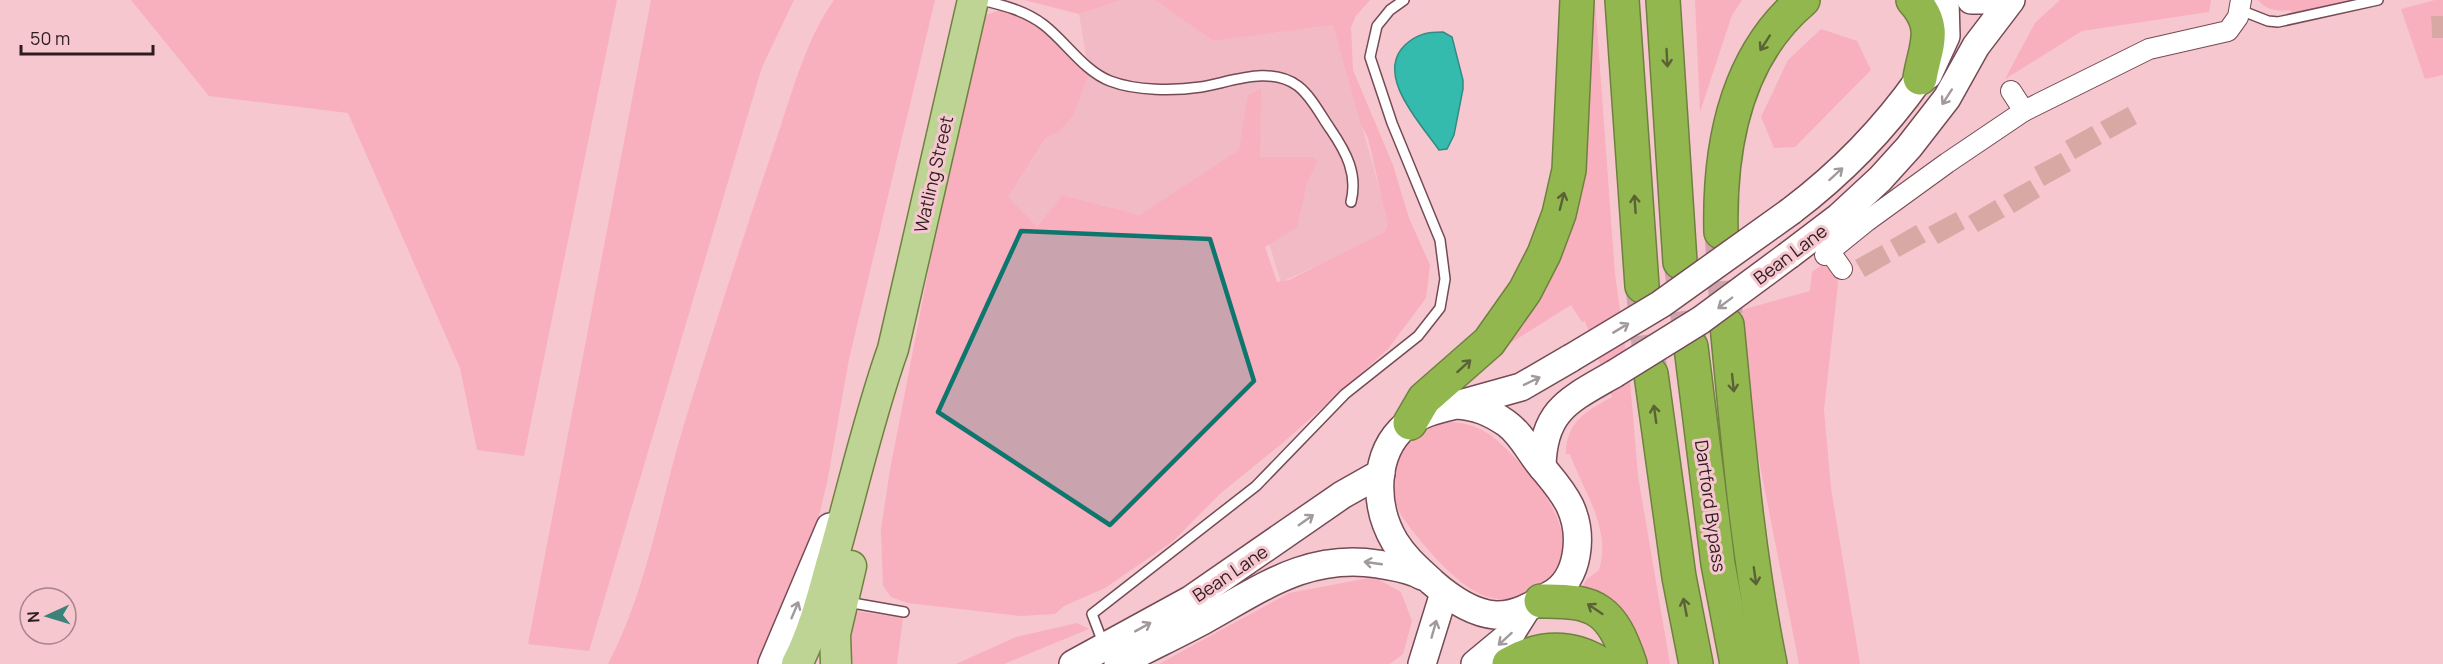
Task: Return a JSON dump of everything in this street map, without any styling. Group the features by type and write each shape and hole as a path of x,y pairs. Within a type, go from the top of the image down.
{"highway":[{"path":"1410,423 1424,399 1489,342 1525,291 1548,245 1559,214 1569,170 1577,0"},
{"path":"1622,0 1642,286"},
{"path":"1664,0 1680,262"},
{"path":"1721,232 1723,168 1735,104 1764,43 1790,11 1803,0"},
{"path":"1913,0 1923,15 1929,36 1928,50 1920,78"},
{"path":"1727,324 1745,500 1760,614 1770,664"},
{"name":"Dartford Bypass","path":"1691,347 1718,564 1737,664"},
{"path":"1651,374 1679,577 1696,664"},
{"path":"1534,604 1575,600 1598,610 1612,626 1630,664"},
{"path":"1509,664 1532,653 1552,649 1576,653 1601,664"}],"main road":[{"name":"Watling Street","path":"797,664 815,620 858,474 879,389 893,349 973,0"},
{"name":"Bean Lane","path":"1456,405 1521,387 1661,304 1791,211 1851,159 1884,124 1920,78 1928,75 1943,46 1947,25 1945,0"},
{"path":"1971,0 1990,0"},
{"name":"Bean Lane","path":"1542,467 1544,435 1555,417 1569,402 1701,320 1839,217 1902,155 1947,98 1976,46 2011,0"},
{"name":"Watling Street","path":"836,664 835,634 892,373 893,349"},
{"path":"772,664 837,511 873,380 893,349"},
{"path":"1456,405 1479,408 1506,423 1519,435 1570,506 1577,539 1574,562 1567,580 1558,591 1534,604 1506,614 1490,614 1468,607 1444,593 1409,562 1389,530 1380,502 1381,473 1393,441 1410,423 1431,412 1456,405"},
{"name":"Bean Lane","path":"1113,655 1342,495 1381,473"},
{"name":"Bean Lane","path":"1073,664 1113,655 1308,566 1351,561 1402,568 1418,574 1444,593"},
{"path":"1422,664 1444,593"},
{"path":"1475,664 1512,633 1534,604"}],"street":[{"name":"Bean Lane","path":"1842,269 1827,254 1867,221 2024,111 2149,49 2228,31 2236,21 2240,5"},
{"path":"2011,91 2024,111"}],"lane":[{"path":"981,0 1018,11 1040,22 1092,69 1118,83 1155,88 1198,87 1262,76 1297,85 1307,95 1334,133 1351,165 1354,190 1352,201"},
{"path":"1113,655 1100,635 1092,614 1256,486 1351,388 1418,336 1440,308 1444,279 1440,240 1392,123 1370,57 1377,26 1390,10 1404,0"},
{"path":"2240,5 2268,21 2278,22 2378,0"},
{"path":"842,601 904,612"}],"highlighted area":[{"path":"1021,231 1210,239 1254,381 1110,525 938,412"}],"shaded area":[{"path":"131,0 617,0 524,456 477,450 460,368 348,113 209,96"},
{"path":"651,0 794,0 762,67 589,651 528,644"},
{"path":"834,0 935,0 849,359 827,483 815,532 783,610 757,664 608,664 621,637 642,579 682,431 793,90 814,34"},
{"path":"1024,0 1122,0 1079,14"},
{"path":"1122,0 1155,0 1213,41 1333,25 1392,232 1281,282 1256,202 1140,215 1062,195 1037,227 1004,203 1089,73 1079,14"},
{"path":"1155,0 1370,0 1356,16 1351,27 1353,70 1393,165 1409,218 1430,265 1426,298 1388,349 1285,441 1221,493 1172,542 1105,588 1064,606 1055,614 1021,616 908,603 891,597 883,586 881,529 890,470 957,122 984,16 1002,9 1029,19 1089,73 1073,116 1059,131 1046,138 1008,197 1037,227 1062,195 1140,215 1239,150 1248,96 1261,88 1260,157 1313,157 1317,161 1307,183 1297,227 1265,247 1277,282 1289,280 1385,232 1388,224 1368,138 1361,125 1333,25 1213,41"},
{"path":"1587,0 1595,0 1615,274 1630,381 1638,476 1670,664 1636,664 1582,588 1586,580 1599,570 1602,540 1594,510 1570,454 1566,454 1567,443 1574,425 1580,418 1612,397 1585,321 1582,322 1571,305 1504,347 1536,298"},
{"path":"1695,0 1742,0 1732,15 1700,112"},
{"path":"2060,0 2211,0 2209,12 2082,31 2005,79 2035,23"},
{"path":"2258,0 2354,0 2292,13 2290,10 2281,11 2268,8"},
{"path":"2443,0 2443,16 2431,16 2432,38 2443,38 2443,75 2425,79 2401,9"},
{"path":"1821,29 1857,41 1871,70 1795,147 1774,148 1761,117 1788,60"},
{"path":"1823,264 1828,265 1836,274 1838,284 1824,410 1831,488 1860,664 1799,664 1746,394 1738,315 1745,309 1810,291 1812,272"},
{"path":"1445,422 1467,424 1492,437 1508,450 1540,487 1551,505 1559,523 1563,541 1561,558 1553,575 1531,592 1519,597 1500,599 1476,592 1439,561 1400,513 1395,498 1394,483 1395,469 1400,456 1418,435 1430,427"},
{"path":"1374,577 1401,592 1412,621 1403,654 1390,664 1159,664 1289,593"},
{"path":"855,611 903,618 897,664 853,664 849,638"},
{"path":"1077,623 1089,629 1004,664 956,664 1016,637"}],"water":[{"path":"1443,32 1452,37 1463,80 1463,89 1454,135 1447,149 1439,150 1404,99 1397,85 1395,70 1397,57 1409,41 1422,34"}],"building":[{"path":"2431,16 2443,16 2443,38 2432,38"},
{"path":"2128,107 2137,124 2110,139 2100,122"},
{"path":"2092,126 2102,144 2075,159 2065,141"},
{"path":"2061,153 2071,171 2044,186 2034,167"},
{"path":"2030,180 2040,197 2014,213 2003,195"},
{"path":"1995,200 2005,217 1978,232 1968,216"},
{"path":"1956,212 1965,229 1938,244 1928,227"},
{"path":"1916,225 1926,242 1899,257 1890,240"},
{"path":"1882,245 1891,262 1865,277 1855,260"}],"tunnel":[{"path":"1721,232 1727,325"},
{"path":"1680,262 1691,347"},
{"path":"1642,286 1651,374"}]}
